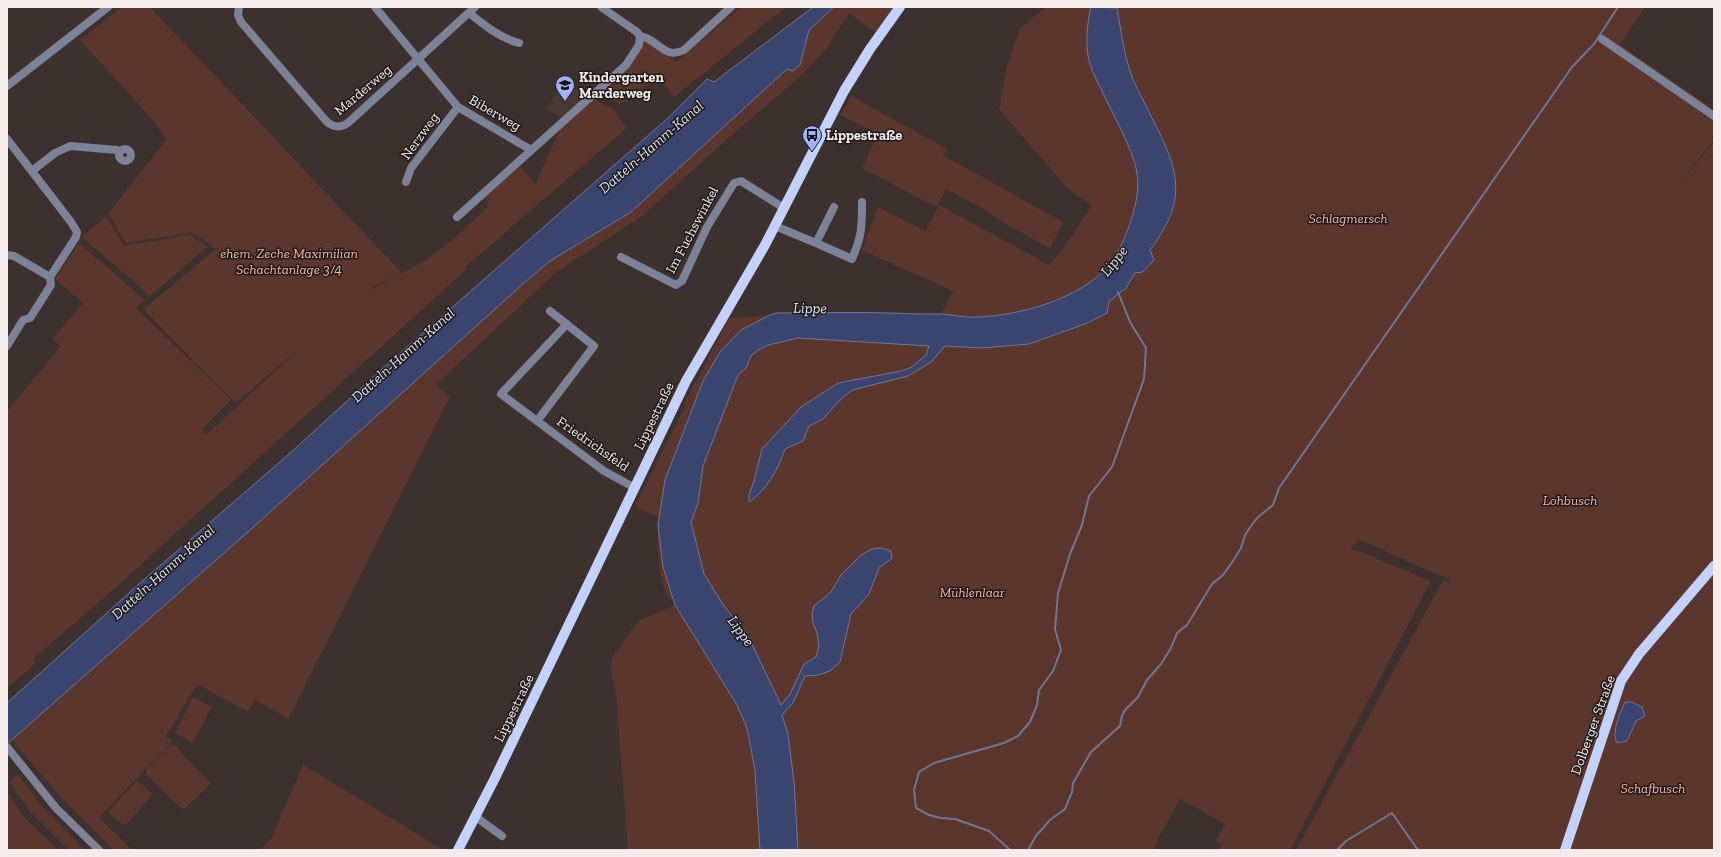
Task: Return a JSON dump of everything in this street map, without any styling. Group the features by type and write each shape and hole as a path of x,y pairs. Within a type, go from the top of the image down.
{"main road":[{"name":"Lippestraße","path":"458,850 476,817 686,381 775,226 844,91 870,49 900,7"},
{"name":"Dolberger Straße","path":"1565,850 1621,681 1639,654 1714,566"}],"street":[{"path":"7,86 108,7"},
{"name":"Marderweg","path":"239,7 238,15 242,22 327,122 334,126 340,127 345,125 475,7"},
{"name":"Biberweg","path":"375,7 458,107 531,150"},
{"path":"601,7 637,32 640,36 646,37 670,53 675,54 684,50 731,7"},
{"path":"469,13 510,41 519,43"},
{"path":"457,217 626,65 639,45 640,36"},
{"path":"1602,39 1714,116"},
{"name":"Nerzweg","path":"406,182 411,168 458,107"},
{"path":"7,139 71,222 77,232 76,237 50,277 51,285 30,318 23,320 7,346"},
{"path":"32,171 55,153 70,146 118,150 119,152"},
{"name":"Im Fuchswinkel","path":"621,256 676,285 682,281 707,227 734,183 741,181 784,208"},
{"path":"775,226 852,259 860,240 862,230 862,202"},
{"path":"816,243 834,207"},
{"path":"7,255 14,256 50,277"},
{"name":"Friedrichsfeld","path":"537,421 594,346 550,311"},
{"name":"Friedrichsfeld","path":"567,324 501,394 604,471 635,488"},
{"path":"7,747 56,808 99,850"},
{"path":"476,817 502,836"}],"shaded area":[{"name":"Kindergarten Marderweg","path":"564,81 587,95 563,119 546,109"}],"green space":[{"name":"ehem. Zeche Maximilian Schachtanlage 3/4","path":"122,7 150,7 402,273 376,285 365,294 379,285 417,266 449,243 488,207 487,200 484,196 519,165 535,184 562,126 593,98 615,111 627,128 465,267 467,269 114,589 33,659 36,663 7,688 7,411 61,346 53,339 83,303 55,279 79,243 145,300 137,309 231,400 202,429 207,434 297,351 235,403 145,311 151,303 216,249 192,232 126,243 108,214 167,139 151,118 80,40"},
{"path":"741,7 786,7 674,97 659,77 619,104 602,93 601,91 628,66 646,41 676,62"},
{"path":"835,7 898,7 879,35 849,13 826,49 803,74 724,142 642,216 555,273 437,384 450,397 288,719 255,699 248,712 197,684 166,736 172,741 99,818 132,850 114,850 56,792 12,740 249,531 524,283 550,261 631,212 787,69 794,71 800,65 809,30"},
{"path":"1046,7 1645,7 1620,45 1706,104 1705,114 1714,120 1714,140 1678,186 1714,142 1714,850 1296,850 1443,580 1449,583 1450,580 1358,539 1351,548 1431,581 1290,850 1219,850 1222,844 1216,841 1225,824 1180,799 1158,839 1154,850 763,850 763,797 746,713 688,625 737,705 747,728 755,770 760,850 628,850 616,695 611,670 612,658 638,621 675,605 666,592 659,565 657,534 658,517 635,506 686,405 684,404 729,318 765,316 787,312 941,315 953,291 862,250 878,207 926,231 939,205 1049,265 1064,248 1092,205 1068,189 999,109 1007,66 1020,28"},
{"path":"851,96 947,149 943,155 1063,222 1050,249 994,217 988,211 946,189 936,207 862,168 878,134 840,115"},
{"path":"106,216 124,246 190,235 207,247 150,296 82,237"},
{"path":"193,697 212,707 193,743 175,733"},
{"path":"170,744 174,745 210,782 210,784 184,809 181,808 146,775 146,769"},
{"path":"303,765 443,850 260,850 271,839"},
{"path":"18,775 43,807 85,850 69,850 28,809 9,782"},
{"path":"136,781 143,785 152,794 127,824 123,825 108,812"},
{"path":"7,791 23,816 58,850 7,850"}],"water":[{"name":"Datteln-Hamm-Kanal","path":"813,7 834,7 809,30 800,65 793,71 787,69 631,212 550,261 524,283 249,531 7,744 7,703 139,584 288,455 391,361 668,118 707,79 714,82"},
{"name":"Lippe","path":"1091,7 1117,8 1129,69 1171,159 1175,176 1176,193 1172,210 1164,229 1150,250 1154,260 1143,272 1135,273 1126,288 1109,301 1107,313 1085,324 1029,344 982,348 945,346 931,362 908,376 852,390 838,402 823,419 809,426 803,441 785,449 772,478 762,491 749,502 749,495 762,449 801,407 838,383 901,371 912,367 926,355 929,346 798,338 768,345 758,350 751,356 746,368 738,375 703,466 698,503 691,522 704,574 724,606 748,636 781,705 790,694 804,664 816,657 819,646 817,633 813,623 812,613 814,606 831,592 841,575 861,555 872,549 881,548 891,551 892,558 879,568 869,594 851,614 840,662 830,671 818,675 805,676 793,703 782,715 788,734 794,782 798,850 760,850 755,770 747,728 737,705 675,605 663,567 658,525 665,480 703,381 720,352 741,330 776,313 942,314 965,317 995,316 1031,309 1065,296 1081,288 1107,267 1117,254 1128,229 1133,214 1138,184 1136,168 1130,149 1096,79 1089,61 1087,50 1087,32"},
{"path":"1625,702 1632,702 1642,707 1645,716 1636,721 1627,741 1617,743 1615,739 1616,728"}],"waterway":[{"path":"1028,850 1036,836 1050,820 1065,809 1072,792 1073,783 1091,752 1120,726 1125,710 1138,697 1147,680 1161,664 1171,648 1177,633 1187,625 1212,584 1223,575 1233,561 1241,548 1245,535 1251,526 1258,517 1273,505 1279,488 1572,67 1594,44 1618,7"},
{"path":"1010,850 989,831 955,819 929,815 916,808 914,790 919,772 934,763 1004,743 1018,736 1030,722 1037,705 1039,690 1053,671 1061,650 1055,629 1058,593 1070,554 1082,525 1089,496 1112,467 1144,379 1146,348 1130,322 1118,292"},
{"path":"1337,850 1346,841 1392,813 1418,850"}],"place":[{"name":"Kindergarten Marderweg","path":"565,102"},
{"name":"Lippestraße","path":"812,152"}],"park label":[{"name":"Schlagmersch","path":"1348,218"},
{"name":"Lohbusch","path":"1570,500"},
{"name":"Mühlenlaar","path":"972,592"},
{"name":"Schafbusch","path":"1653,788"}]}
